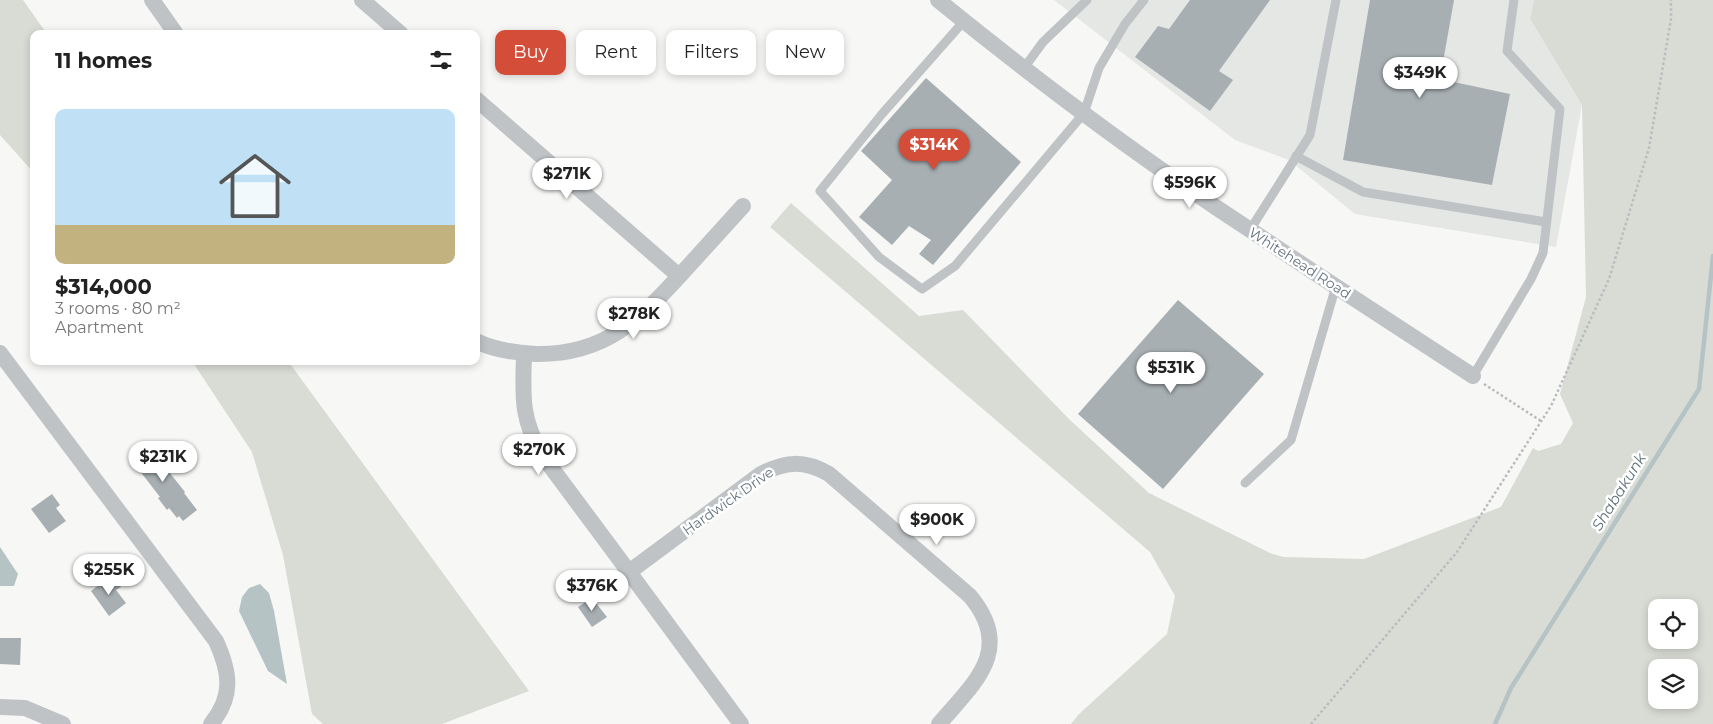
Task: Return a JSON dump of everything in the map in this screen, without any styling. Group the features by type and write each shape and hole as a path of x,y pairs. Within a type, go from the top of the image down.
{"street":[{"path":"152,0 173,30"},
{"path":"362,0 396,30"},
{"name":"Whitehead Road","path":"947,3 964,21 1084,114 1250,230 1473,376"},
{"path":"480,103 679,276"},
{"path":"480,342 504,350 548,354 596,343 619,332 639,318 743,206"},
{"path":"524,353 522,398 526,419 542,455 741,724"},
{"path":"0,354 216,641 225,660 228,680 226,696 220,713 211,724"},
{"name":"Hardwick Drive","path":"629,572 761,474 775,466 789,463 817,467 829,474 970,596 979,607 985,619 989,632 990,646 987,661 980,675 938,724"},
{"path":"0,707 25,708 63,724"}],"lane":[{"path":"1024,68 1043,42 1087,0"},
{"path":"964,21 882,114 820,191 879,258 922,289 955,266 1084,114 1099,68 1125,24 1144,0"},
{"path":"1250,230 1310,134 1336,0"},
{"path":"1473,376 1531,279 1543,253 1560,109 1507,51 1514,0"},
{"path":"1296,156 1363,192 1546,222"},
{"path":"1245,483 1290,440 1336,286"}],"path":[{"path":"1311,724 1457,552 1551,406 1609,279 1649,148 1671,19 1671,0"},
{"path":"1473,376 1541,421"}],"shaded area":[{"path":"0,0 23,0 44,30 30,30 30,169 0,135"},
{"path":"1054,0 1534,0 1530,19 1582,105 1556,247 1355,214 1289,160 1235,140"},
{"path":"1534,0 1713,0 1713,724 1071,724 1078,715 1167,634 1175,596 1150,552 770,227 791,203 919,316 963,310 1070,420 1149,493 1270,553 1283,557 1364,559 1501,507 1533,448 1538,451 1561,444 1573,423 1560,394 1586,297 1582,105 1530,19"},
{"path":"195,365 291,365 529,691 442,724 323,724 312,714 283,555 252,452"},
{"path":"0,547 18,574 14,586 0,586"},
{"path":"260,584 269,593 274,611 287,684 268,671 239,611 242,597 249,588"}],"building":[{"path":"1190,0 1270,0 1219,71 1233,80 1210,111 1135,57 1158,26 1169,29"},
{"path":"1370,0 1454,0 1440,79 1510,94 1492,185 1343,160"},
{"path":"926,78 1021,162 933,265 919,254 931,240 909,226 892,245 859,217 892,180 861,151"},
{"path":"1178,300 1264,374 1163,489 1078,414"},
{"path":"146,443 197,510 183,521 179,516 177,518 169,508 167,510 158,498 160,497 129,457"},
{"path":"52,494 60,505 56,508 66,521 49,533 31,509"},
{"path":"112,575 121,587 116,590 126,603 109,616 91,591"},
{"path":"592,598 607,617 592,627 578,607"},
{"path":"0,638 21,638 20,665 0,664"}],"waterway":[{"name":"Shabakunk","path":"1495,724 1511,688 1699,389 1713,256"}]}
